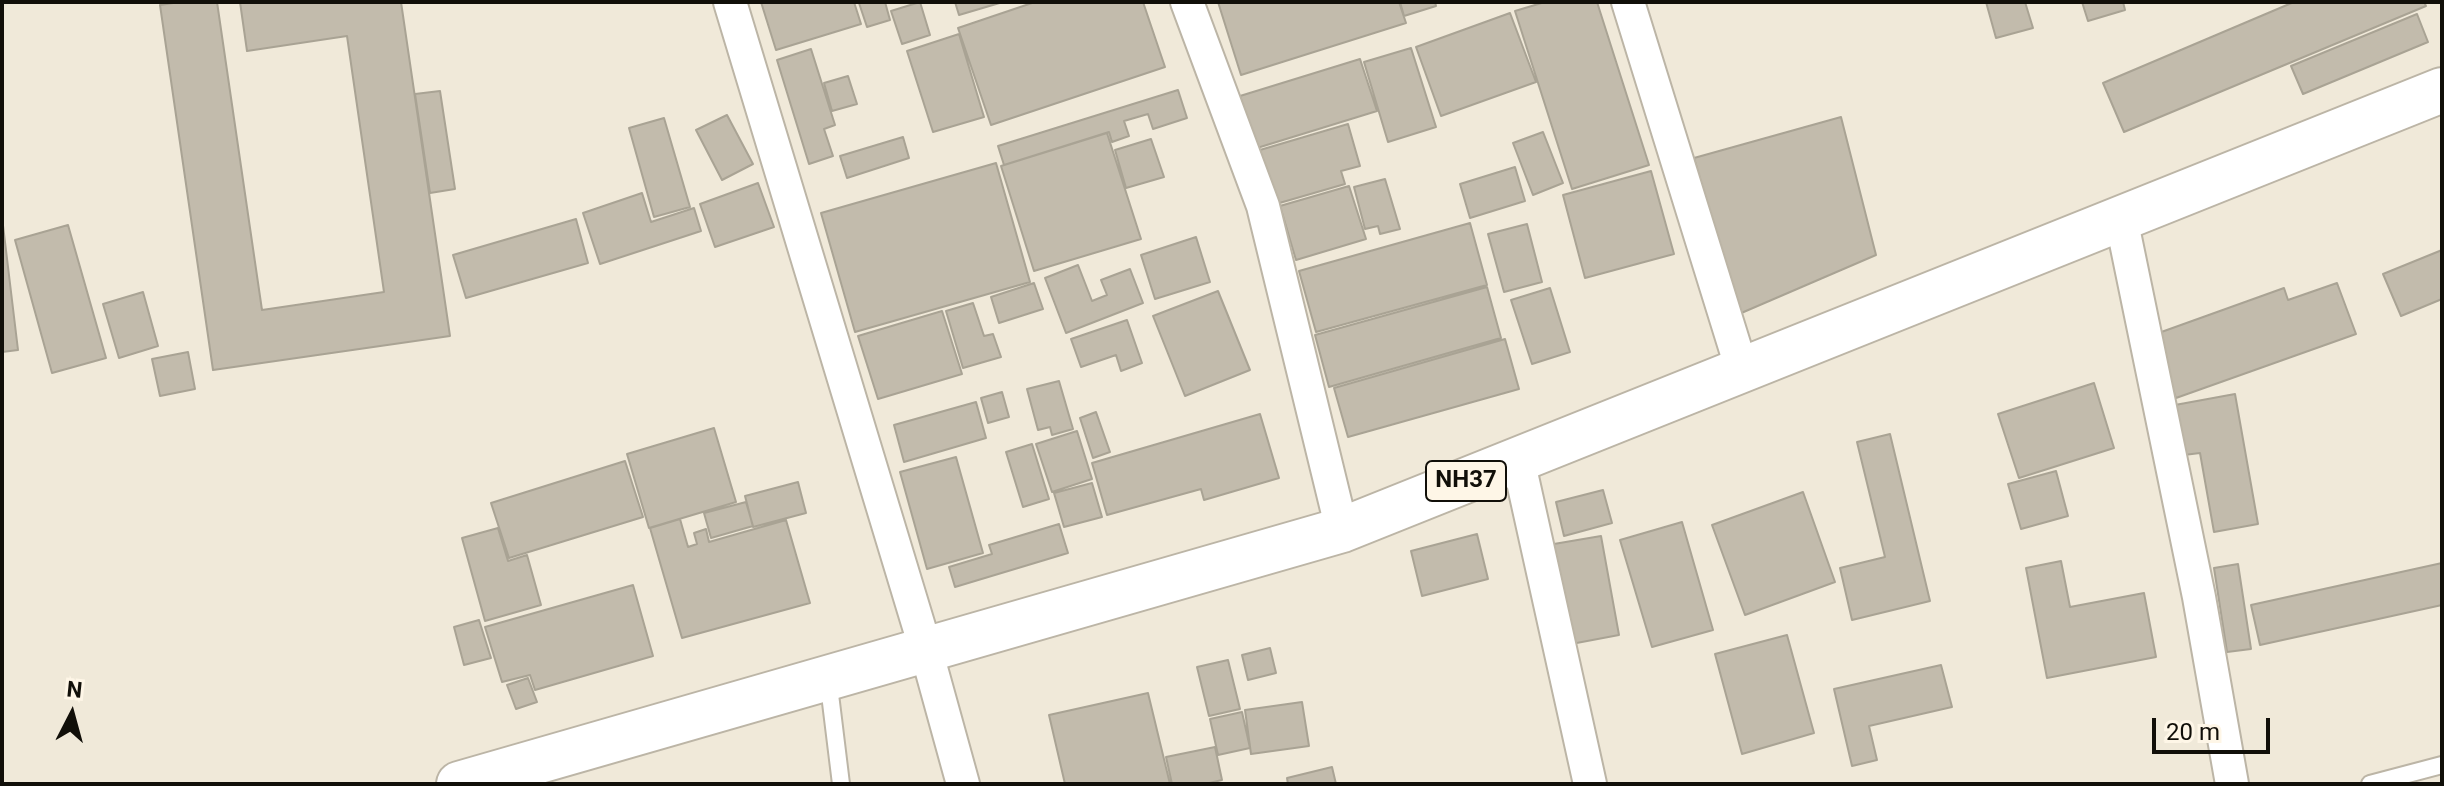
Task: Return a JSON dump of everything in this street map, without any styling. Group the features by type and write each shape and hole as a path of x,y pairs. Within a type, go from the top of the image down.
{"highway":[{"name":"NH37","path":"459,784 1342,530 2442,90"}],"street":[{"path":"730,2 926,650 963,784"},
{"path":"1187,2 1263,206 1342,530"},
{"path":"1628,2 1742,370"},
{"path":"2121,218 2199,597 2232,784"},
{"path":"1518,459 1590,784"}],"lane":[{"path":"828,677 841,784"},
{"path":"2370,784 2442,765"}],"building":[{"path":"217,2 262,310 384,292 347,36 247,51 240,2 401,2 450,336 213,370 160,5"},
{"path":"761,2 854,2 861,24 776,50"},
{"path":"885,2 890,20 867,27 859,3"},
{"path":"920,2 930,35 902,44 891,11"},
{"path":"955,2 1003,2 959,15"},
{"path":"1035,2 1143,2 1165,67 991,125 958,28"},
{"path":"1218,2 1399,2 1406,23 1241,75"},
{"path":"1400,2 1435,2 1436,6 1404,16"},
{"path":"1545,2 1597,2 1649,165 1572,189 1515,11"},
{"path":"1986,2 2025,2 2033,28 1996,38"},
{"path":"2082,2 2123,2 2125,10 2088,21"},
{"path":"2294,2 2424,2 2426,6 2124,132 2103,83"},
{"path":"1510,13 1536,82 1441,116 1416,47"},
{"path":"2417,14 2428,42 2303,94 2291,66"},
{"path":"959,34 984,117 933,132 907,51"},
{"path":"1411,48 1436,127 1388,142 1364,62"},
{"path":"811,49 835,125 824,129 833,156 809,164 777,60"},
{"path":"1360,59 1377,111 1257,148 1240,96"},
{"path":"848,76 857,104 832,111 824,83"},
{"path":"1178,90 1187,118 1153,129 1148,114 1124,121 1129,136 1112,142 1109,132 1004,165 998,146"},
{"path":"440,91 455,189 430,193 415,94"},
{"path":"727,115 753,164 722,180 696,130"},
{"path":"1841,117 1876,255 1739,314 1694,158"},
{"path":"664,118 690,207 654,217 629,128"},
{"path":"1348,124 1360,166 1341,171 1345,184 1276,204 1260,150"},
{"path":"1543,132 1563,183 1533,195 1513,143"},
{"path":"1107,133 1141,239 1034,271 1001,166"},
{"path":"903,137 909,158 847,178 840,156"},
{"path":"1151,139 1164,177 1126,188 1115,150"},
{"path":"996,163 1030,282 855,332 821,213"},
{"path":"1515,167 1525,201 1470,218 1460,184"},
{"path":"1651,171 1674,254 1585,278 1563,195"},
{"path":"1385,179 1400,229 1380,234 1378,226 1365,229 1354,187"},
{"path":"758,183 774,227 715,247 700,204"},
{"path":"1349,186 1366,239 1296,260 1280,206"},
{"path":"642,193 651,222 694,208 701,231 600,264 583,213"},
{"path":"2,217 18,350 2,352"},
{"path":"576,219 588,263 466,298 453,255"},
{"path":"1470,223 1487,285 1316,332 1299,271"},
{"path":"1527,224 1542,282 1504,292 1488,234"},
{"path":"68,225 106,358 52,373 15,240"},
{"path":"1196,237 1210,282 1155,299 1141,255"},
{"path":"2442,250 2442,299 2401,316 2383,274"},
{"path":"1078,265 1092,301 1107,295 1101,280 1130,269 1143,303 1066,333 1045,278"},
{"path":"1034,283 1043,309 999,323 991,297"},
{"path":"2337,283 2356,334 2176,398 2153,335 2284,288 2288,300"},
{"path":"1487,287 1501,338 1329,387 1315,335"},
{"path":"1550,288 1570,352 1532,364 1511,300"},
{"path":"1218,291 1250,370 1185,396 1153,316"},
{"path":"143,292 158,346 119,358 103,304"},
{"path":"973,303 984,336 993,334 1001,357 963,368 946,311"},
{"path":"942,311 962,374 878,399 858,336"},
{"path":"1127,320 1142,363 1121,371 1116,355 1081,367 1071,339"},
{"path":"1505,339 1519,389 1348,437 1334,388"},
{"path":"188,352 195,389 160,396 152,359"},
{"path":"1059,381 1073,429 1052,435 1050,427 1038,430 1027,389"},
{"path":"2094,383 2114,448 2019,478 1998,414"},
{"path":"1002,392 1009,417 988,423 981,398"},
{"path":"2235,394 2258,524 2214,532 2200,453 2184,455 2175,405"},
{"path":"976,402 986,438 904,462 894,425"},
{"path":"1096,412 1110,452 1093,458 1080,418"},
{"path":"1260,414 1279,478 1204,500 1201,489 1107,515 1092,463"},
{"path":"714,428 736,502 649,528 627,454"},
{"path":"1077,431 1092,479 1052,492 1036,444"},
{"path":"1890,434 1930,601 1852,620 1840,568 1885,557 1857,442"},
{"path":"1032,444 1049,499 1023,507 1006,452"},
{"path":"956,457 983,553 927,569 900,472"},
{"path":"625,461 643,517 509,558 491,503"},
{"path":"2056,471 2068,516 2021,529 2008,484"},
{"path":"798,482 806,513 753,527 745,496"},
{"path":"1092,483 1102,517 1064,527 1054,493"},
{"path":"1603,490 1612,523 1564,536 1556,502"},
{"path":"1803,492 1835,582 1745,615 1712,525"},
{"path":"746,502 753,526 711,538 704,513"},
{"path":"680,519 688,547 697,544 694,533 706,529 709,542 786,520 810,603 682,638 650,528"},
{"path":"1682,522 1713,630 1652,647 1620,540"},
{"path":"1059,524 1068,553 955,587 949,567 992,554 989,545"},
{"path":"498,528 508,561 527,555 541,605 485,621 462,538"},
{"path":"1477,534 1488,579 1422,596 1411,551"},
{"path":"1601,536 1619,635 1566,645 1548,545"},
{"path":"2061,561 2070,607 2144,593 2156,657 2047,678 2026,568"},
{"path":"2442,563 2442,605 2260,645 2251,605"},
{"path":"2238,564 2251,649 2227,652 2214,568"},
{"path":"633,585 653,656 535,690 530,675 502,682 485,627"},
{"path":"479,620 491,658 464,665 454,627"},
{"path":"1787,635 1814,733 1742,754 1715,654"},
{"path":"1270,648 1276,673 1248,680 1242,655"},
{"path":"1228,660 1240,709 1209,716 1197,667"},
{"path":"1941,665 1952,707 1869,726 1877,760 1852,766 1834,689"},
{"path":"528,678 537,702 516,709 507,685"},
{"path":"1148,693 1170,784 1065,784 1049,715"},
{"path":"1302,702 1309,746 1251,754 1245,710"},
{"path":"1242,712 1250,748 1218,755 1210,719"},
{"path":"1215,747 1222,780 1205,784 1172,784 1166,757"},
{"path":"1332,767 1336,784 1288,784 1287,778"}]}
